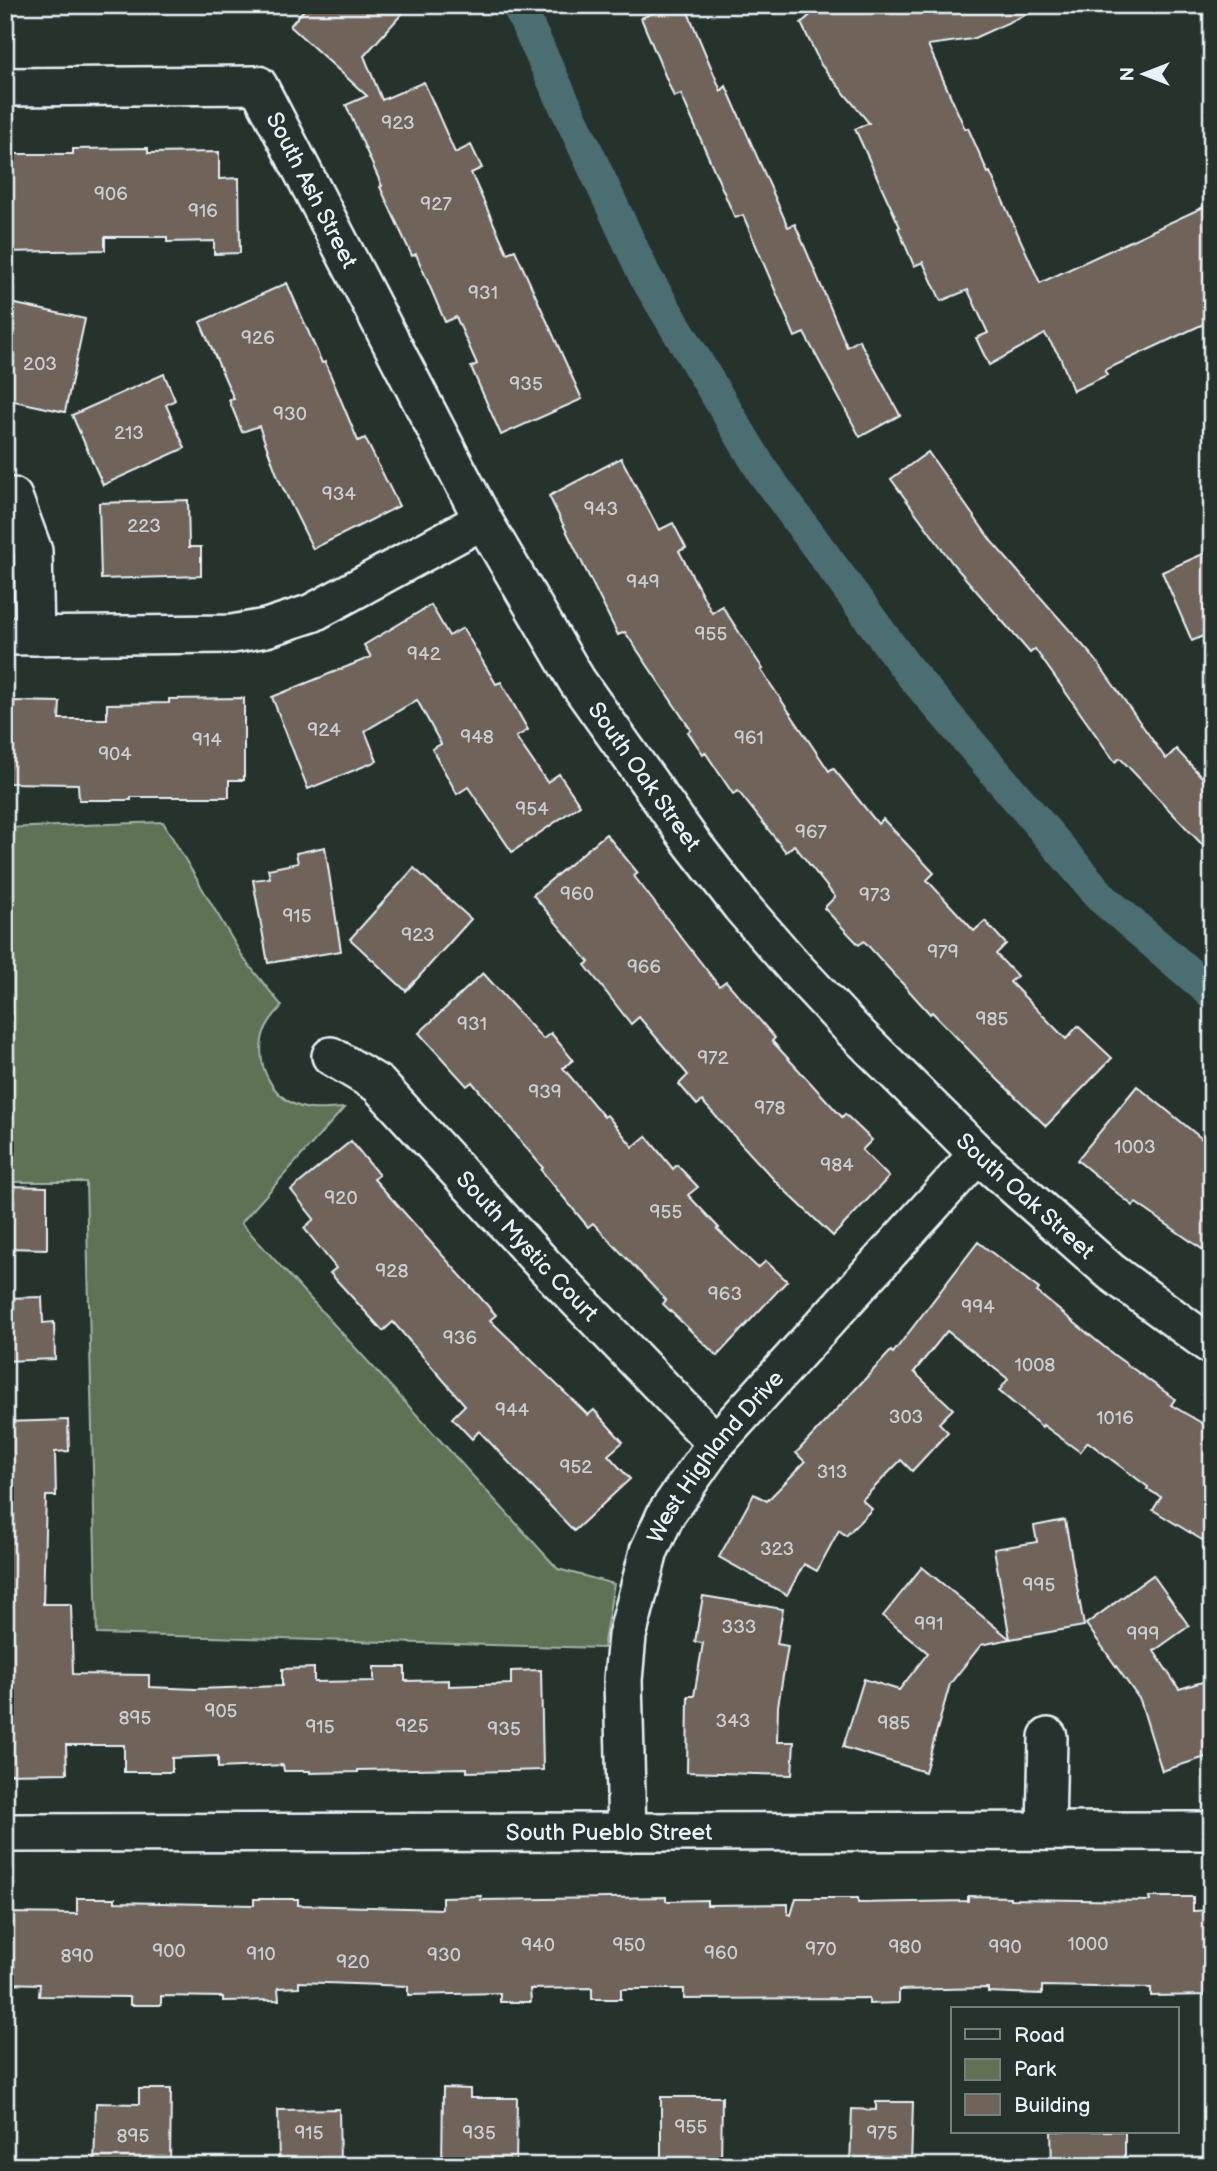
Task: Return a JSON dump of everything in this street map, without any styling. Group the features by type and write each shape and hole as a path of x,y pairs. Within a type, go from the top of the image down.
{"street":[{"name":"South Ash Street","path":"5,87 258,85 483,520"},
{"path":"13,497 33,551 20,636 232,634 265,628 312,613 483,520"},
{"name":"South Oak Street","path":"483,520 577,681 692,843 741,906 794,967 851,1028 978,1154 1111,1272 1212,1346"},
{"name":"South Mystic Court","path":"331,1056 378,1084 543,1264 716,1443"},
{"name":"West Highland Drive","path":"627,1833 622,1680 627,1636 649,1551 666,1514 716,1443 978,1154"},
{"path":"1046,1831 1048,1737"},
{"name":"South Pueblo Street","path":"5,1833 1212,1831"}],"green space":[{"path":"163,822 244,959 282,1006 267,1026 262,1040 262,1062 270,1083 285,1099 305,1108 344,1108 241,1223 558,1569 614,1584 603,1648 97,1634 86,1182 5,1182 5,828"}],"building":[{"path":"308,5 410,5 364,56 382,100 424,82 455,153 471,145 482,168 471,173 507,253 515,250 582,399 501,435 471,367 477,364 456,317 445,322 416,254 412,256 380,187 382,186 346,105 367,96 290,26"},
{"path":"671,5 685,5 721,91 726,86 788,227 795,224 847,347 859,340 900,415 860,437 804,333 795,337 743,215 735,218 681,94 674,97 641,18"},
{"path":"822,5 1047,5 972,39 928,45 965,129 968,128 988,173 990,172 1040,283 1212,203 1212,320 1105,370 1107,375 1073,391 1060,357 1045,334 989,365 976,338 988,333 968,290 941,301 923,262 914,266 898,228 900,227 855,129 869,123 821,65 801,23"},
{"path":"148,148 148,153 219,152 219,179 239,178 240,253 214,254 214,241 167,242 167,237 105,237 105,250 5,252 5,154 73,154 73,149"},
{"path":"287,283 322,363 325,362 358,441 365,438 399,506 313,549 279,480 259,426 242,432 229,400 234,399 200,322"},
{"path":"11,303 85,319 65,412 5,399 5,327"},
{"path":"164,374 175,400 166,405 185,448 103,485 72,415"},
{"path":"928,452 992,542 1095,659 1166,759 1176,749 1212,788 1212,855 1120,758 1115,762 1035,649 1030,653 953,564 891,479"},
{"path":"621,458 659,530 673,523 686,548 679,551 712,613 722,606 763,669 761,670 829,771 833,768 878,824 883,819 934,873 927,880 974,931 985,921 1006,944 996,954 1017,976 1010,982 1066,1039 1078,1026 1112,1058 1046,1126 932,1012 930,1014 864,941 859,945 824,908 835,897 794,845 786,852 738,791 733,794 688,732 691,730 625,632 618,635 549,496"},
{"path":"188,500 189,547 201,547 201,576 101,579 99,503"},
{"path":"1212,550 1212,632 1192,641 1162,572"},
{"path":"431,605 449,636 463,628 496,684 501,682 528,730 516,737 547,782 559,774 580,805 512,852 468,787 457,794 432,749 441,744 417,700 365,731 377,761 308,789 272,697 371,657 364,645"},
{"path":"244,698 244,780 229,780 229,797 79,800 78,784 5,783 5,714 13,714 14,701 60,702 59,719 107,719 107,704 169,703 169,699"},
{"path":"606,834 638,873 634,876 719,986 726,981 775,1038 772,1041 842,1117 845,1114 872,1140 862,1150 889,1177 833,1236 778,1184 702,1101 697,1105 679,1084 688,1075 639,1017 631,1024 585,965 589,962 533,895"},
{"path":"325,847 341,951 268,963 253,880 270,878 268,869 298,863 296,853"},
{"path":"414,868 471,919 406,991 350,939"},
{"path":"483,973 543,1039 551,1033 573,1060 563,1068 633,1147 646,1136 673,1169 677,1165 698,1187 688,1195 719,1228 717,1229 758,1268 766,1261 787,1281 717,1356 663,1304 666,1300 593,1223 588,1227 472,1082 467,1086 419,1033"},
{"path":"1137,1086 1212,1147 1212,1256 1136,1203 1133,1206 1077,1160"},
{"path":"351,1141 379,1175 374,1179 496,1315 490,1320 588,1415 594,1410 623,1442 608,1455 630,1479 574,1531 479,1431 472,1439 452,1418 465,1405 393,1322 383,1331 330,1273 336,1268 304,1228 314,1219 291,1190"},
{"path":"5,1186 47,1187 47,1249 5,1248"},
{"path":"978,1242 1039,1289 1037,1292 1114,1355 1175,1399 1171,1405 1212,1429 1212,1524 1202,1540 1153,1510 1161,1497 1088,1442 1080,1452 1043,1425 1042,1427 999,1391 1008,1379 947,1331 914,1372 953,1409 939,1423 948,1432 912,1471 901,1460 862,1500 872,1509 846,1536 839,1530 817,1571 804,1564 787,1595 719,1557 754,1494 767,1501 805,1462 796,1453 891,1351 893,1353"},
{"path":"42,1297 43,1323 54,1322 55,1359 5,1361 5,1298"},
{"path":"68,1420 69,1451 55,1452 56,1496 46,1496 43,1604 71,1604 73,1674 149,1675 149,1687 196,1689 282,1686 282,1669 314,1668 314,1682 374,1681 374,1667 405,1667 405,1681 449,1680 449,1686 511,1684 511,1671 541,1670 543,1770 467,1772 467,1768 310,1773 284,1771 283,1765 218,1768 218,1756 172,1758 172,1772 124,1772 124,1745 66,1745 67,1773 5,1774 5,1422"},
{"path":"1065,1520 1084,1626 1010,1639 994,1549 1037,1542 1034,1526"},
{"path":"922,1567 1010,1639 981,1645 950,1684 925,1772 843,1747 864,1679 899,1690 928,1653 883,1616"},
{"path":"1153,1575 1189,1626 1154,1651 1179,1689 1212,1679 1212,1755 1162,1771 1140,1700 1086,1624"},
{"path":"703,1596 783,1609 777,1644 788,1646 778,1706 777,1742 794,1742 792,1775 687,1772 688,1696 694,1696 703,1643 695,1642"},
{"path":"481,1896 481,1900 666,1897 666,1901 707,1900 707,1905 788,1904 788,1914 791,1915 796,1898 858,1898 858,1903 968,1901 968,1896 1150,1901 1149,1897 1193,1897 1193,1911 1212,1910 1212,1995 1151,1996 1151,1988 1042,1986 1042,1994 988,1992 988,1988 899,1990 899,2003 869,2004 869,1998 684,1999 684,1989 621,1989 621,1999 592,1999 592,1988 530,1989 531,2002 500,2002 500,1993 408,1995 408,1986 299,1982 299,1987 278,1988 279,2000 223,2001 223,1997 161,1996 161,2005 130,2005 130,1997 39,1996 40,1984 5,1983 5,1913 77,1914 77,1898 115,1898 115,1902 254,1905 254,1899 298,1899 298,1905 442,1909 442,1897"},
{"path":"443,2088 470,2089 470,2098 517,2098 516,2166 442,2166"},
{"path":"139,2089 171,2089 170,2166 94,2166 96,2103 139,2104"},
{"path":"661,2097 722,2097 721,2166 661,2166"},
{"path":"876,2102 913,2102 911,2166 850,2166 852,2109 876,2110"},
{"path":"339,2109 340,2166 279,2166 278,2110"},
{"path":"1051,2132 1125,2132 1125,2166 1052,2166"}],"waterway":[{"path":"518,5 645,276 763,472 907,669 1103,899 1212,993"}]}
